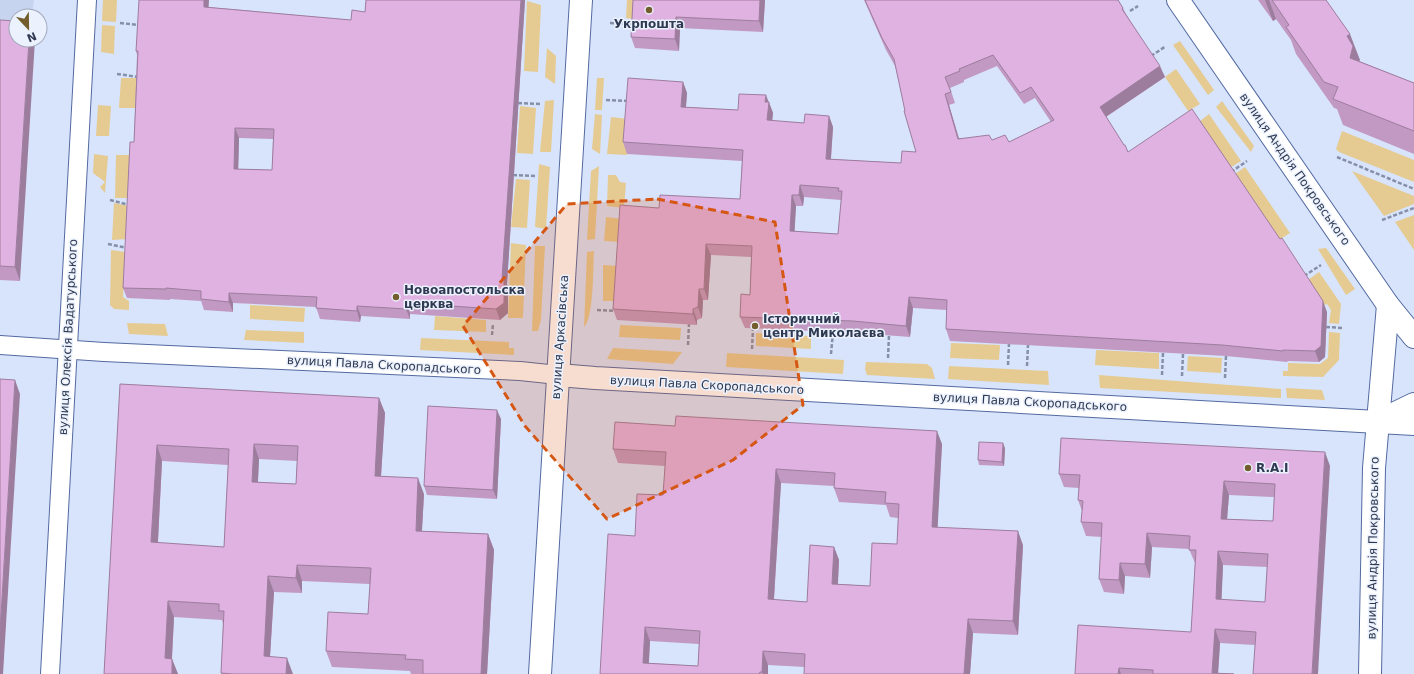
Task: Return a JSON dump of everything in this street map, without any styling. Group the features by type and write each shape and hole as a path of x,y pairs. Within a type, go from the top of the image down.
{"street":[{"name":"вулиця Олексія Вадатурського","path":"50,674 87,0"},
{"name":"вулиця Аркасівська","path":"540,674 581,0"},
{"name":"вулиця Андрія Покровського","path":"1178,0 1388,305 1414,336"},
{"name":"вулиця Андрія Покровського","path":"1370,674 1374,468 1388,305"},
{"name":"вулиця Павла Скоропадського","path":"0,344 111,352 520,371 595,378 1414,424"},
{"path":"1378,422 1414,404"}],"path":[{"path":"1130,11 1138,6"},
{"path":"120,23 142,25"},
{"path":"610,23 636,24"},
{"path":"1150,56 1166,46"},
{"path":"117,74 141,77"},
{"path":"606,100 631,102"},
{"path":"518,103 541,104"},
{"path":"1337,157 1414,189"},
{"path":"1231,172 1247,161"},
{"path":"513,175 535,176"},
{"path":"110,200 132,205"},
{"path":"1382,220 1414,208"},
{"path":"108,244 130,248"},
{"path":"1304,276 1321,265"},
{"path":"597,310 618,311"},
{"path":"492,335 493,324"},
{"path":"688,345 689,324"},
{"path":"1326,328 1344,328"},
{"path":"752,349 753,329"},
{"path":"831,354 833,332"},
{"path":"888,358 889,335"},
{"path":"1008,365 1009,344"},
{"path":"1027,366 1028,345"},
{"path":"1162,375 1163,353"},
{"path":"1182,376 1184,354"},
{"path":"1225,378 1226,356"}],"highlighted area":[{"path":"657,199 775,222 803,405 733,460 607,519 525,426 463,326 567,204"}],"shaded area":[{"path":"0,0 34,0 33,8 8,8 8,34 0,34"},
{"path":"103,0 117,0 116,22 102,21"},
{"path":"627,0 635,0 633,19 626,18"},
{"path":"527,1 541,5 538,72 524,71"},
{"path":"102,25 115,26 114,54 101,52"},
{"path":"1180,41 1214,90 1208,95 1173,45"},
{"path":"547,48 556,56 555,84 545,77"},
{"path":"1176,69 1200,104 1188,111 1165,77"},
{"path":"121,78 137,78 135,108 119,108"},
{"path":"597,78 604,78 602,110 595,110"},
{"path":"554,100 551,152 540,152 545,101"},
{"path":"1222,101 1254,146 1251,152 1216,107"},
{"path":"98,105 111,106 109,136 96,136"},
{"path":"520,106 536,108 533,154 517,153"},
{"path":"595,114 602,115 600,154 592,149"},
{"path":"1209,114 1241,161 1230,168 1199,122"},
{"path":"611,117 628,119 627,155 607,154"},
{"path":"1342,131 1414,160 1414,182 1339,152 1336,149"},
{"path":"94,154 108,156 105,193 100,187 105,182 93,173"},
{"path":"116,155 132,155 131,198 115,198"},
{"path":"539,164 550,167 546,229 535,227"},
{"path":"599,166 595,239 587,240 591,171"},
{"path":"1245,167 1290,233 1279,240 1235,174"},
{"path":"1352,171 1414,196 1414,204 1384,216"},
{"path":"608,175 616,175 620,182 626,183 624,208 607,206"},
{"path":"516,179 530,180 527,228 511,227"},
{"path":"114,203 130,206 129,239 112,240"},
{"path":"1414,215 1414,250 1395,222"},
{"path":"606,217 623,219 621,242 604,241"},
{"path":"511,243 526,245 523,318 508,318"},
{"path":"535,246 545,246 541,320 538,331 532,331"},
{"path":"1326,248 1355,289 1346,295 1318,249"},
{"path":"111,250 126,252 123,297 129,301 129,310 114,309 110,305"},
{"path":"594,251 590,314 584,327 587,252"},
{"path":"603,265 619,266 618,301 603,301"},
{"path":"1319,272 1341,304 1339,324 1329,323 1331,310 1327,304 1324,305 1308,280"},
{"path":"250,305 305,308 304,322 250,319"},
{"path":"435,316 486,320 486,332 434,330"},
{"path":"127,323 165,324 168,336 129,334"},
{"path":"620,325 681,328 680,340 619,337"},
{"path":"246,330 304,332 304,343 244,340"},
{"path":"1329,332 1340,333 1339,360 1323,377 1283,376 1283,371 1288,371 1288,363 1320,364 1328,358"},
{"path":"756,333 811,336 811,349 756,346"},
{"path":"421,338 509,342 509,348 514,348 514,355 420,350"},
{"path":"951,343 1000,345 999,360 950,358"},
{"path":"613,348 682,352 673,364 607,359"},
{"path":"1096,350 1159,353 1159,369 1095,365"},
{"path":"727,353 844,360 843,374 726,367"},
{"path":"1188,356 1222,358 1221,373 1187,371"},
{"path":"866,362 927,364 932,368 935,379 867,375 865,369"},
{"path":"949,366 1048,371 1049,385 948,379"},
{"path":"1099,375 1281,389 1281,398 1100,388"},
{"path":"1286,388 1322,390 1325,400 1287,398"}],"building":[{"path":"139,0 204,0 204,7 351,20 352,10 365,12 366,0 521,0 502,278 504,278 504,303 496,309 406,303 406,309 357,306 357,311 316,308 317,297 229,293 229,302 201,299 201,291 166,288 123,288 130,142 134,142 138,51 136,51","holes":["235,128 274,129 272,170 234,169"]},
{"path":"633,0 760,0 759,21 676,17 675,39 631,37"},
{"path":"865,0 1118,0 1123,8 1122,9 1160,66 1100,107 1128,152 1192,109 1280,239 1282,238 1323,301 1321,346 1315,351 1283,351 1222,345 946,329 947,300 909,297 906,326 853,321 740,317 741,294 750,295 752,246 706,244 704,289 699,289 698,307 693,309 693,314 613,309 620,205 659,208 660,195 740,199 743,150 623,142 628,78 683,82 681,107 738,110 739,94 766,95 765,102 769,102 767,120 804,123 805,114 829,116 826,159 901,163 902,151 916,152 904,111 894,59 882,38","holes":["993,55 1020,93 1031,87 1054,120 1009,142 1005,135 992,140 989,135 958,139 945,94 951,92 945,77 960,71 959,69","800,185 839,188 838,191 842,191 838,234 790,231 792,195 799,195"]},
{"path":"1272,0 1326,0 1350,34 1347,36 1353,46 1350,58 1414,83 1414,131 1333,99 1338,87 1324,82 1286,27 1289,25"},
{"path":"0,20 8,20 8,48 29,48 15,267 0,266"},
{"path":"0,379 15,380 0,632"},
{"path":"120,384 379,398 375,476 418,478 416,531 488,534 481,674 423,674 423,660 405,659 406,655 326,651 328,612 368,614 371,568 297,565 296,578 268,576 264,656 287,658 286,674 221,673 224,611 219,611 219,604 168,601 165,658 172,659 172,674 104,674","holes":["254,444 298,446 296,484 252,482","157,445 229,449 224,547 151,542"]},
{"path":"428,406 497,410 493,490 424,486"},
{"path":"676,416 937,431 932,527 1018,531 1013,621 968,619 964,674 804,674 805,654 763,651 762,672 759,674 600,674 608,534 635,536 637,494 663,495 666,452 613,449 615,422 675,426","holes":["776,469 835,473 834,488 886,492 885,503 899,504 897,544 872,543 870,586 832,584 834,547 810,545 807,602 768,599","645,627 700,631 698,666 643,663"]},
{"path":"1061,438 1325,452 1312,674 1253,674 1256,632 1215,629 1212,673 1234,674 1153,674 1153,670 1119,668 1118,674 1075,674 1078,625 1191,632 1196,550 1189,550 1190,536 1147,533 1145,564 1120,563 1119,580 1099,579 1102,523 1081,522 1083,501 1078,500 1080,475 1059,474","holes":["1224,481 1275,484 1273,521 1221,519","1218,551 1268,554 1265,602 1216,599"]},
{"path":"979,442 1003,443 1002,462 978,460"}],"place":[{"name":"Укрпошта","path":"649,10"},
{"name":"Новоапостольска церква","path":"396,297"},
{"name":"Історичний центр Миколаєва","path":"755,326"},
{"name":"R.A.I","path":"1248,468"}]}
